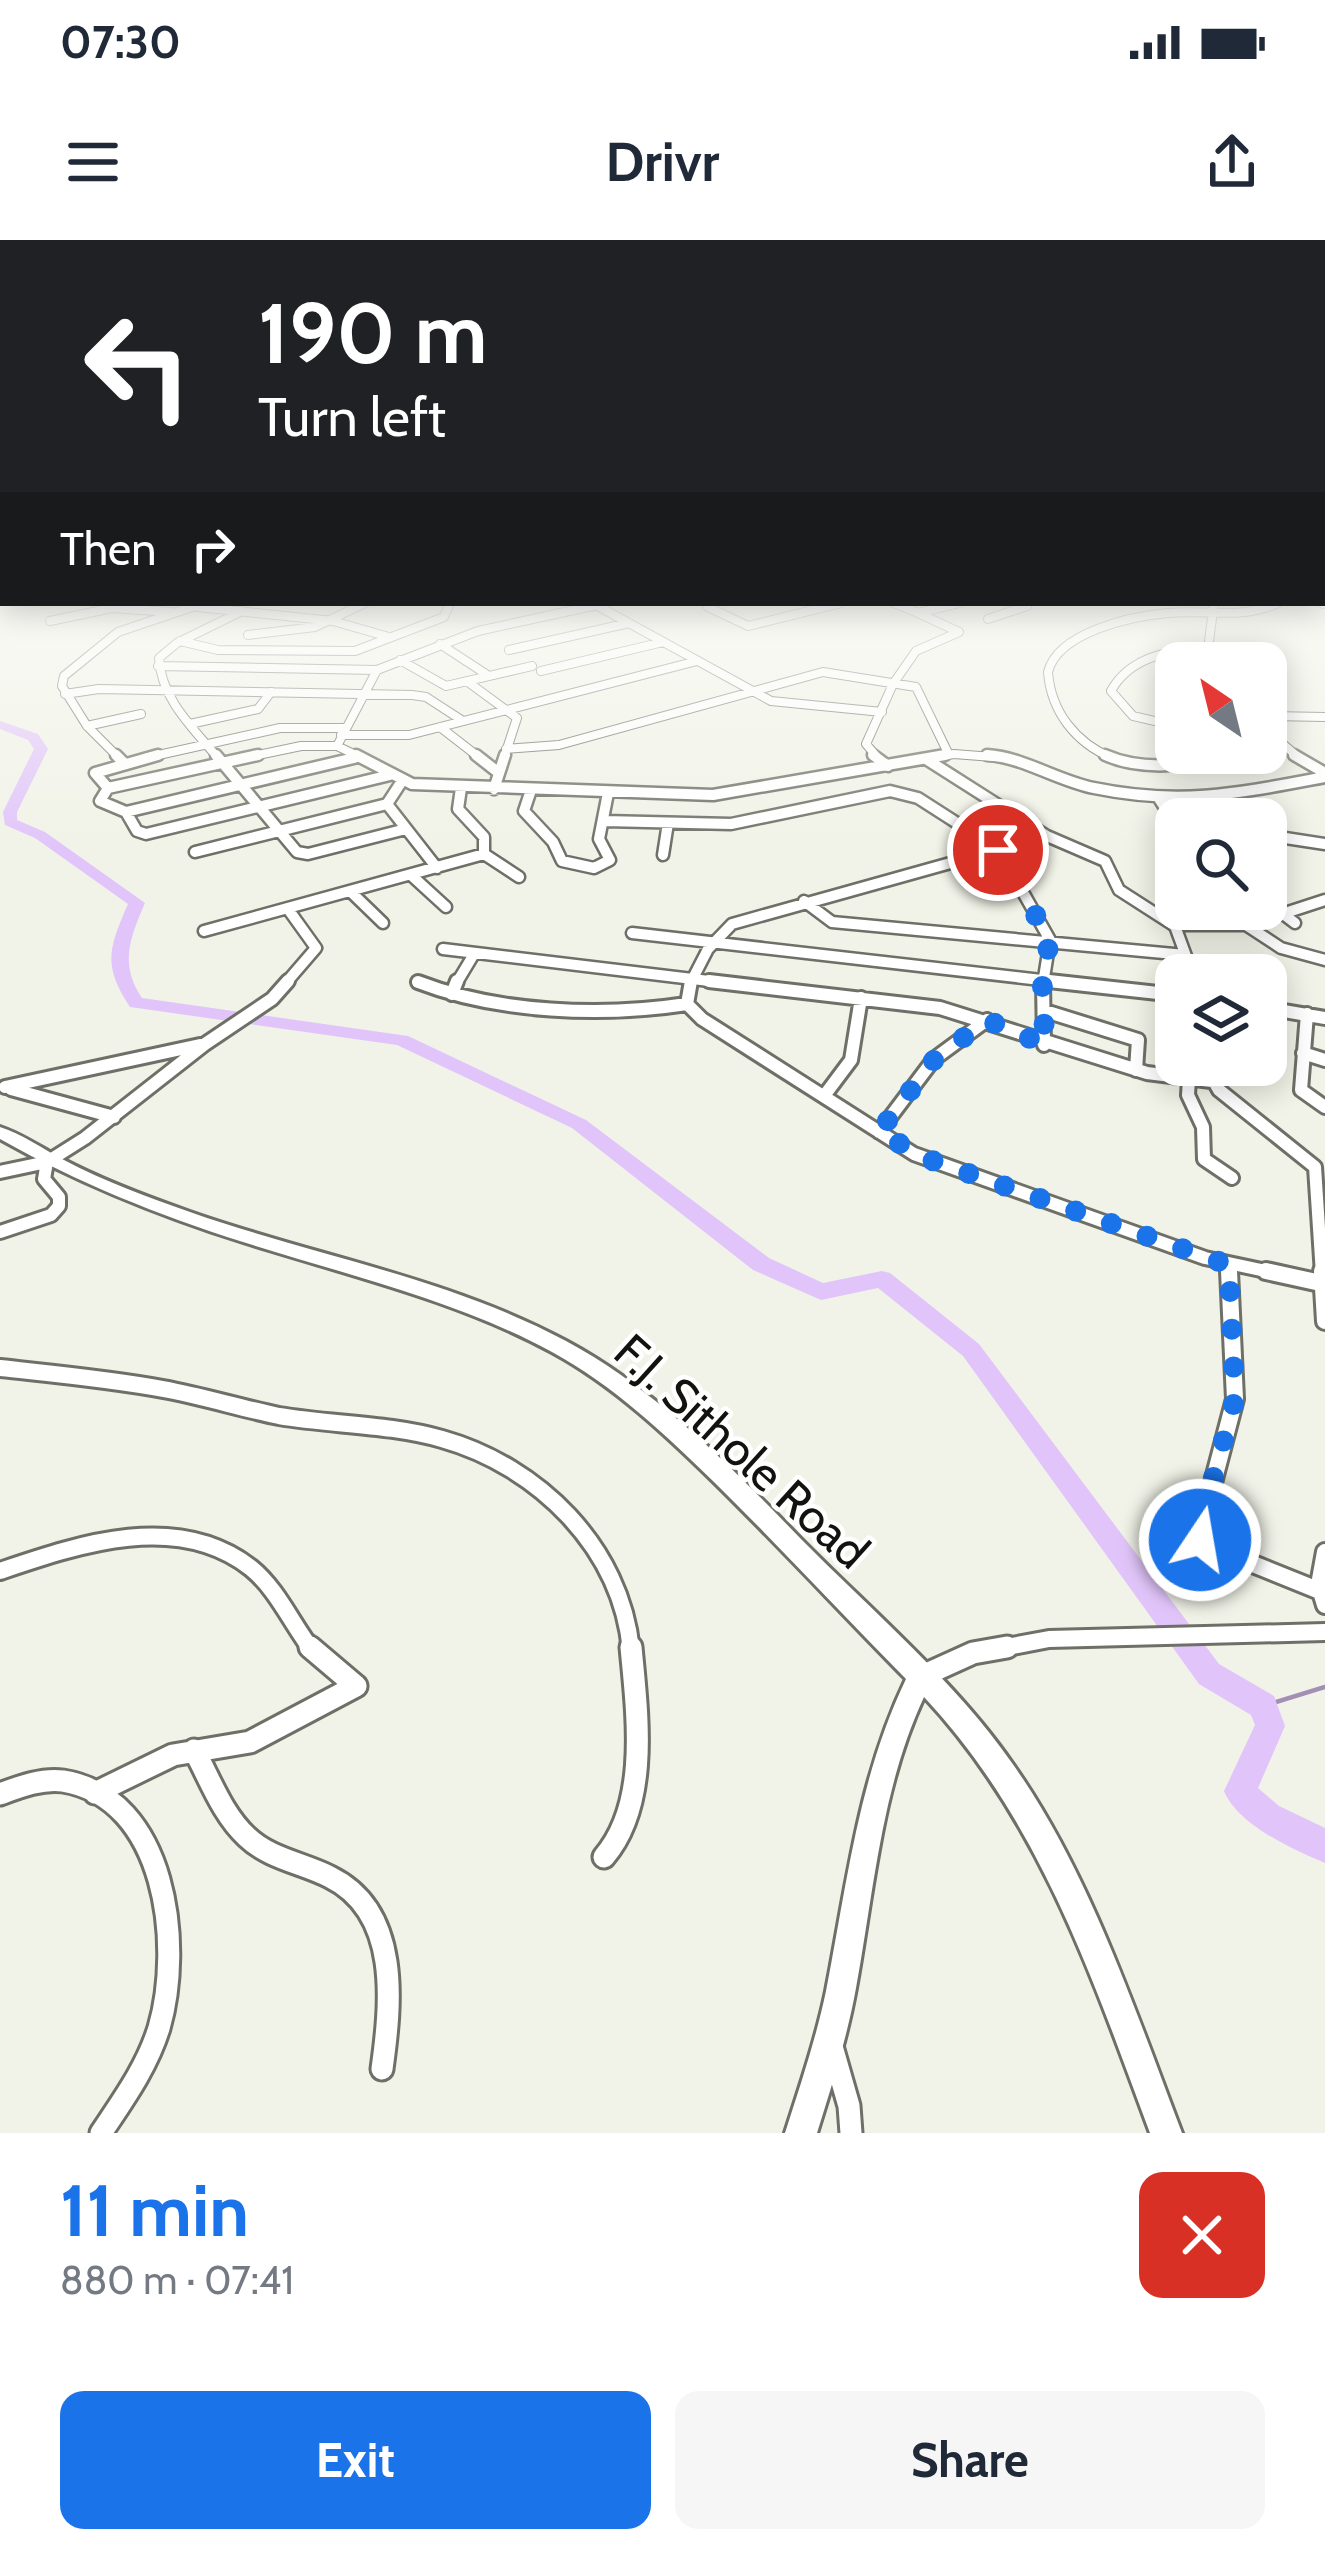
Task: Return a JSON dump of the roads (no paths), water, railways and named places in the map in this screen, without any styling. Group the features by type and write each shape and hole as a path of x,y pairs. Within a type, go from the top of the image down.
{"street":[{"path":"70,671 64,676 65,694 87,726 124,763"},
{"path":"159,671 164,691 190,724 279,831 304,854 406,829"},
{"path":"354,758 126,812 100,801 108,788 341,736 375,671"},
{"path":"420,671 443,685 517,671"},
{"path":"482,671 489,676"},
{"path":"542,671 573,693"},
{"path":"596,671 615,682"},
{"path":"715,671 788,704 882,712"},
{"path":"888,766 870,754 866,743 902,671"},
{"path":"1049,671 1047,680 1073,738 1098,754 1155,765"},
{"path":"1124,671 1113,684 1114,697 1130,714 1155,721"},
{"path":"108,788 95,771 280,728 398,737 657,672"},
{"path":"506,749 560,745 826,672 894,682 920,691 949,754"},
{"path":"468,682 517,718 494,789"},
{"path":"65,694 99,688 420,695 463,721"},
{"path":"190,724 259,709 271,692"},
{"path":"87,726 141,714"},
{"path":"1287,717 1324,718"},
{"path":"440,727 499,773"},
{"path":"341,736 354,758 402,781 461,788 727,794 949,754 999,756 1088,787 1158,797 1207,799 1325,775"},
{"path":"1287,750 1325,775"},
{"path":"926,759 1047,836 1101,858 1119,890 1155,913"},
{"path":"126,812 138,832 146,834 390,775"},
{"path":"195,852 387,804 402,781"},
{"path":"461,788 458,809 484,837 484,854"},
{"path":"531,790 524,811 566,864 594,868 608,863 610,856 599,839 608,793"},
{"path":"605,821 746,822 899,790 998,850 1050,940 1042,977 1045,1045"},
{"path":"387,804 437,868"},
{"path":"663,855 668,823"},
{"path":"688,1004 692,980 714,942 732,924 1047,836"},
{"path":"1287,839 1325,844"},
{"path":"204,932 484,854"},
{"path":"484,854 519,878"},
{"path":"411,875 446,907"},
{"path":"351,892 383,923"},
{"path":"1287,912 1325,900"},
{"path":"804,901 832,922 1176,954"},
{"path":"0,1172 47,1162 272,999 316,952 288,909"},
{"path":"1287,918 1294,923"},
{"path":"1252,930 1281,948 1325,960"},
{"path":"632,933 1155,992"},
{"path":"443,949 940,1008 987,1020 1045,1045 1155,1073"},
{"path":"452,994 460,970 474,954"},
{"path":"418,982 452,994 573,1010 658,1010 688,1004"},
{"path":"824,1096 851,1060 861,998"},
{"path":"688,1004 702,1019 925,1158 1229,1265 1324,1287"},
{"path":"1045,1011 1138,1040 1136,1070"},
{"path":"1287,1011 1325,1018"},
{"path":"1307,1014 1301,1090 1325,1107"},
{"path":"879,1132 934,1060 987,1020"},
{"path":"3,1087 210,1040"},
{"path":"1304,1053 1325,1060"},
{"path":"1189,1086 1203,1127 1204,1159 1232,1178"},
{"path":"1217,1086 1313,1163 1325,1321"},
{"path":"3,1087 114,1117"},
{"name":"F.J. Sithole Road","path":"0,1132 47,1162 116,1193 448,1298 521,1327 628,1393 967,1725 1019,1796 1074,1899 1166,2133"},
{"path":"0,1232 40,1220 59,1206 59,1197 44,1179 47,1162"},
{"path":"1229,1265 1235,1399 1198,1536 1206,1545 1323,1598 1325,1552"},
{"path":"0,1368 158,1388 283,1416 440,1438 490,1456 562,1506 596,1552 626,1614 632,1650 633,1801 618,1845 604,1857"},
{"path":"0,1571 106,1538 168,1541 240,1558 262,1579 325,1667 356,1686 250,1742 194,1750 137,1769 95,1792"},
{"path":"801,2133 830,2039 886,1748 920,1677 973,1653 1010,1644 1325,1632"},
{"path":"194,1750 244,1835 284,1862 339,1881 359,1899 389,1971 382,2069"},
{"path":"0,1794 47,1781 65,1781 95,1792 132,1820 164,1901 170,1938 163,2012 151,2050 101,2133"},
{"path":"830,2039 849,2106 850,2133"}],"waterway":[{"path":"0,725 33,737 41,749 10,812 10,822 40,835 137,903 118,954 121,976 136,1003 401,1040 579,1124 761,1264 821,1292 882,1279 971,1350 1209,1674 1263,1706 1270,1726 1240,1791 1268,1817 1325,1847"},
{"path":"1263,1706 1325,1687"}]}
